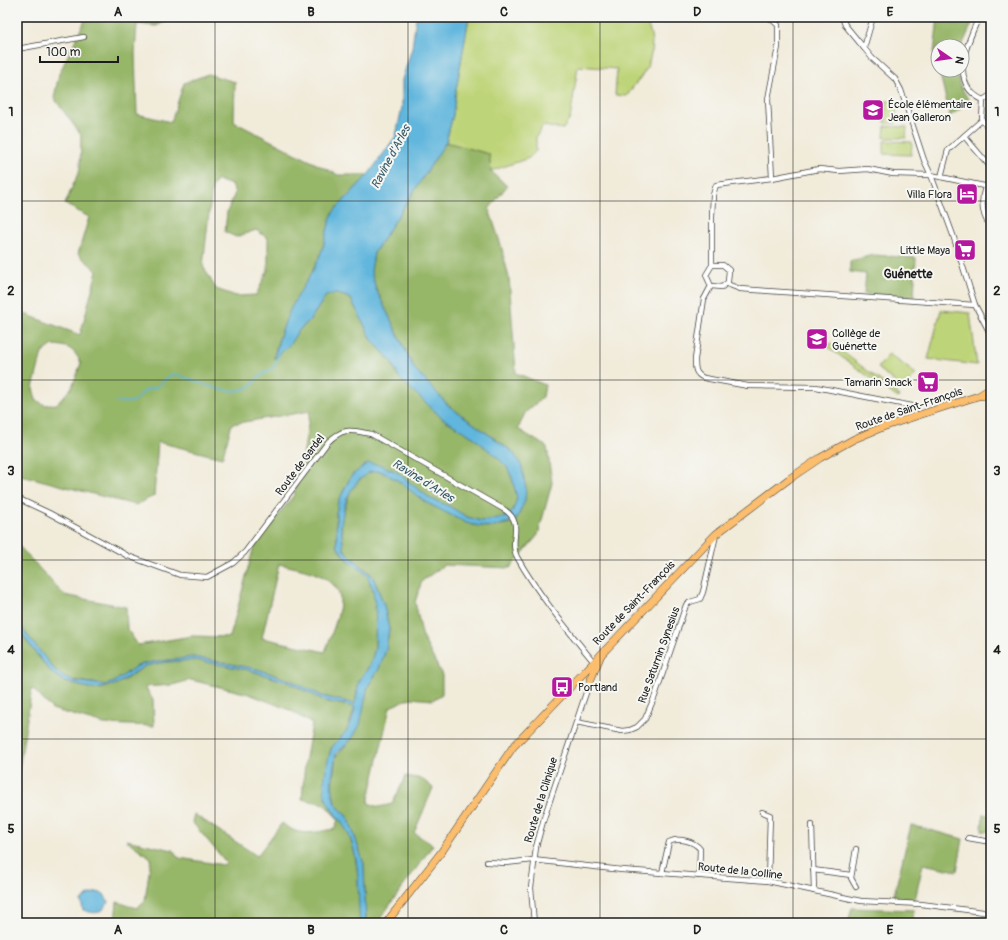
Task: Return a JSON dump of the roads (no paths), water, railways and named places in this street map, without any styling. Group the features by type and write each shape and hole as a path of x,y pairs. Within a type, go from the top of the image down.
{"main road":[{"name":"Route de Saint-François","path":"978,396 991,388"},
{"name":"Route de Saint-François","path":"386,923 440,854 513,747 589,665 716,534 752,506 832,451 883,427 978,396 991,395"},
{"path":"575,680 589,683 602,652"}],"street":[{"path":"769,17 778,25 778,47 768,99 772,178"},
{"path":"842,17 845,25 872,58 895,80 901,90 975,305 991,335"},
{"path":"864,48 873,17"},
{"path":"979,17 964,51 963,73 964,82 972,95 983,100"},
{"path":"17,49 84,38"},
{"path":"983,100 991,95"},
{"path":"983,100 982,120 991,131"},
{"path":"941,177 946,153 982,120"},
{"path":"964,136 988,164"},
{"path":"975,305 740,289 727,284 718,288 711,286 706,275 712,265 712,210 716,185 819,170 839,171 868,169 893,174 931,175 984,186"},
{"path":"991,180 984,186 982,200 987,222 991,227"},
{"path":"712,265 720,264 727,267 730,274 727,284"},
{"path":"711,286 704,299 695,360 695,369 698,375 704,378 748,386 816,387 912,406 916,416"},
{"name":"Route de Gardel","path":"17,498 128,556 180,575 207,577 233,563 245,552 328,442 338,432 352,430 371,434 509,513 515,522 514,538 516,556 589,665"},
{"name":"Rue Saturnin Synesius","path":"576,722 622,731 637,727 645,719 655,696 686,605 700,599 703,592 716,534"},
{"name":"Route de la Clinique","path":"534,923 531,888 533,860 544,818 589,683 589,665"},
{"path":"762,812 770,815 768,881"},
{"path":"812,825 814,891"},
{"path":"968,838 991,842"},
{"path":"662,873 669,842 679,840 691,843 700,849 699,876"},
{"path":"856,849 851,875 856,888"},
{"name":"Route de la Colline","path":"487,862 506,863 533,860 576,866 768,881 861,901 929,905 991,913"},
{"path":"813,870 851,875"}],"water":[{"name":"Ravine d'Arles","path":"416,17 469,17 453,115 446,142 374,253 371,271 376,289 414,368 449,406 513,452 522,467 526,489 525,501 516,520 494,527 478,526 466,523 425,502 397,480 380,471 370,472 358,481 350,492 344,507 341,526 344,550 373,577 384,605 389,629 386,650 379,669 368,686 360,725 352,739 336,754 332,779 332,791 335,803 349,819 364,864 366,923 360,923 356,859 347,831 327,800 324,784 331,749 350,725 355,707 325,701 290,683 249,670 195,660 166,662 145,666 117,684 103,688 93,689 65,682 51,672 35,652 17,628 17,622 54,669 63,677 73,681 106,685 114,682 135,667 146,663 193,657 257,669 292,681 322,696 355,704 359,681 370,665 375,649 376,612 373,590 367,575 344,556 337,546 336,514 338,502 351,476 368,463 381,465 397,472 431,499 449,506 467,517 481,521 506,517 513,510 517,498 512,478 507,467 473,437 442,418 400,379 391,361 372,340 351,299 338,294 326,296 310,320 298,331 290,344 274,359 286,318 317,262 334,211 368,175 396,136 402,107 402,80 412,48"},
{"path":"97,892 104,894 108,902 106,906 101,911 95,913 83,910 81,901 88,895"}],"waterway":[{"path":"115,402 133,402 146,390 157,387 173,374 222,390 241,390 251,386 258,378 272,369 279,355"}],"place":[{"name":"École élémentaire Jean Galleron","path":"873,110"},
{"name":"Villa Flora","path":"967,194"},
{"name":"Little Maya","path":"965,250"},
{"name":"Collège de Guénette","path":"817,339"},
{"name":"Tamarin Snack","path":"928,382"},
{"name":"Portland","path":"562,687"}],"district":[{"name":"Guénette","path":"908,274"}]}
